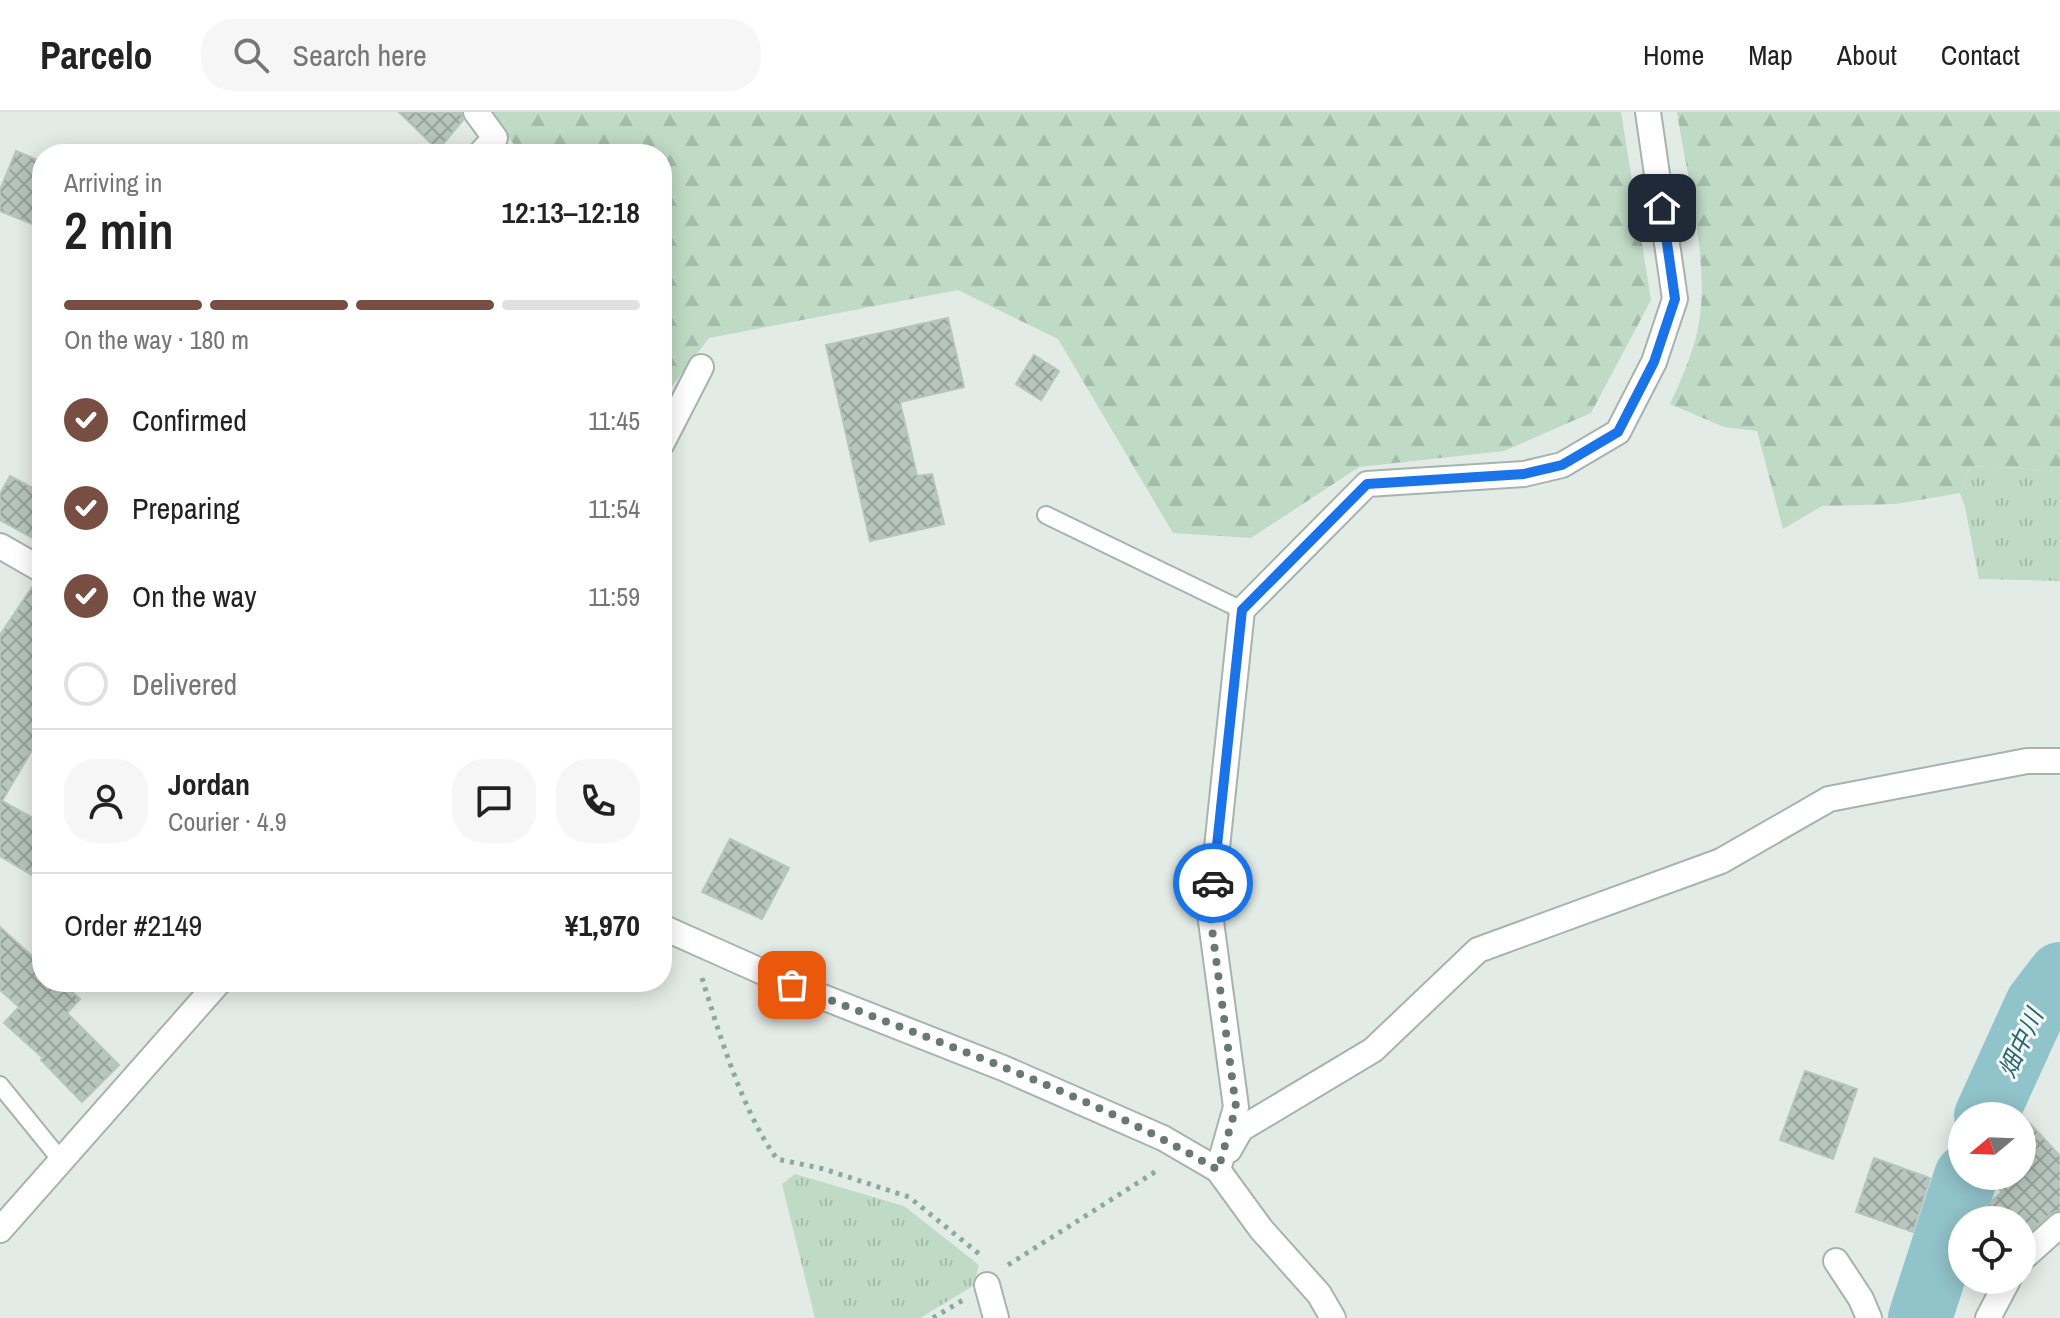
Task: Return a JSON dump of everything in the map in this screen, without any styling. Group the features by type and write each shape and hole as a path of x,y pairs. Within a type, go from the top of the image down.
{"street":[{"path":"476,112 495,138 489,144"},
{"path":"1218,1170 1236,1107 1210,914 1242,610 1367,484 1524,474 1562,465 1618,432 1654,362 1675,299 1648,112"},
{"path":"672,424 701,367"},
{"path":"0,546 32,564"},
{"path":"1218,1170 1241,1129 1373,1050 1478,950 1721,861 1829,799 2027,761 2060,761"},
{"path":"672,932 792,985 1003,1068 1163,1138 1218,1170 1261,1229 1319,1294 1333,1318"},
{"path":"0,1230 210,992"},
{"path":"2036,1246 2060,1225"},
{"path":"1836,1261 1861,1299 1869,1318"},
{"path":"993,1278 996,1318"},
{"path":"1988,1318 2001,1294"}],"lane":[{"path":"1046,515 1242,610"},
{"path":"0,1085 60,1159"}],"path":[{"path":"672,935 699,968 760,1136 777,1159 824,1169 909,1197 993,1278"},
{"path":"933,1318 1165,1165"}],"green space":[{"path":"492,112 1621,112 1651,300 1591,413 1504,451 1359,467 1251,538 1173,533 1058,339 958,290 709,338 672,386 672,144 513,144"},
{"path":"1677,112 2060,112 2060,471 1971,466 1960,493 1896,504 1822,506 1783,529 1757,431 1724,427 1670,404 1695,339 1702,293 1699,241"},
{"path":"1971,466 2060,471 2060,581 1979,579 1960,493"},
{"path":"795,1174 904,1206 979,1265 973,1286 920,1318 815,1318 782,1184"}],"building":[{"path":"399,112 461,112 463,120 443,144 432,144"},
{"path":"16,151 32,158 32,224 0,211 0,190"},
{"path":"948,318 964,387 900,402 917,476 932,474 944,524 870,541 826,345"},
{"path":"1034,355 1059,371 1041,400 1016,384"},
{"path":"10,476 32,488 32,538 0,520 0,494"},
{"path":"32,587 32,750 2,801 32,818 32,875 0,856 0,635"},
{"path":"730,839 789,868 762,919 702,892"},
{"path":"0,927 32,956 32,992 72,992 80,999 67,1013 119,1065 82,1102 41,1060 43,1058 4,1023 19,1007 0,990"},
{"path":"1805,1071 1857,1089 1833,1159 1780,1140"},
{"path":"2036,1130 2060,1156 2060,1210 2036,1226 2036,1206 1986,1206 2002,1192 2000,1190 2036,1190"},
{"path":"1874,1158 1930,1178 1913,1232 1856,1212"}],"waterway":[{"name":"畑中川","path":"1992,1102 2037,1004 2060,974"},
{"name":"畑中川","path":"1920,1318 1961,1190"}],"way so far":[{"path":"792,985 1056,1091 1163,1138 1218,1170 1236,1107 1210,914 1213,883"}],"route":[{"path":"1213,883 1242,610 1367,484 1524,474 1562,465 1618,432 1654,362 1675,299 1662,208"}]}
